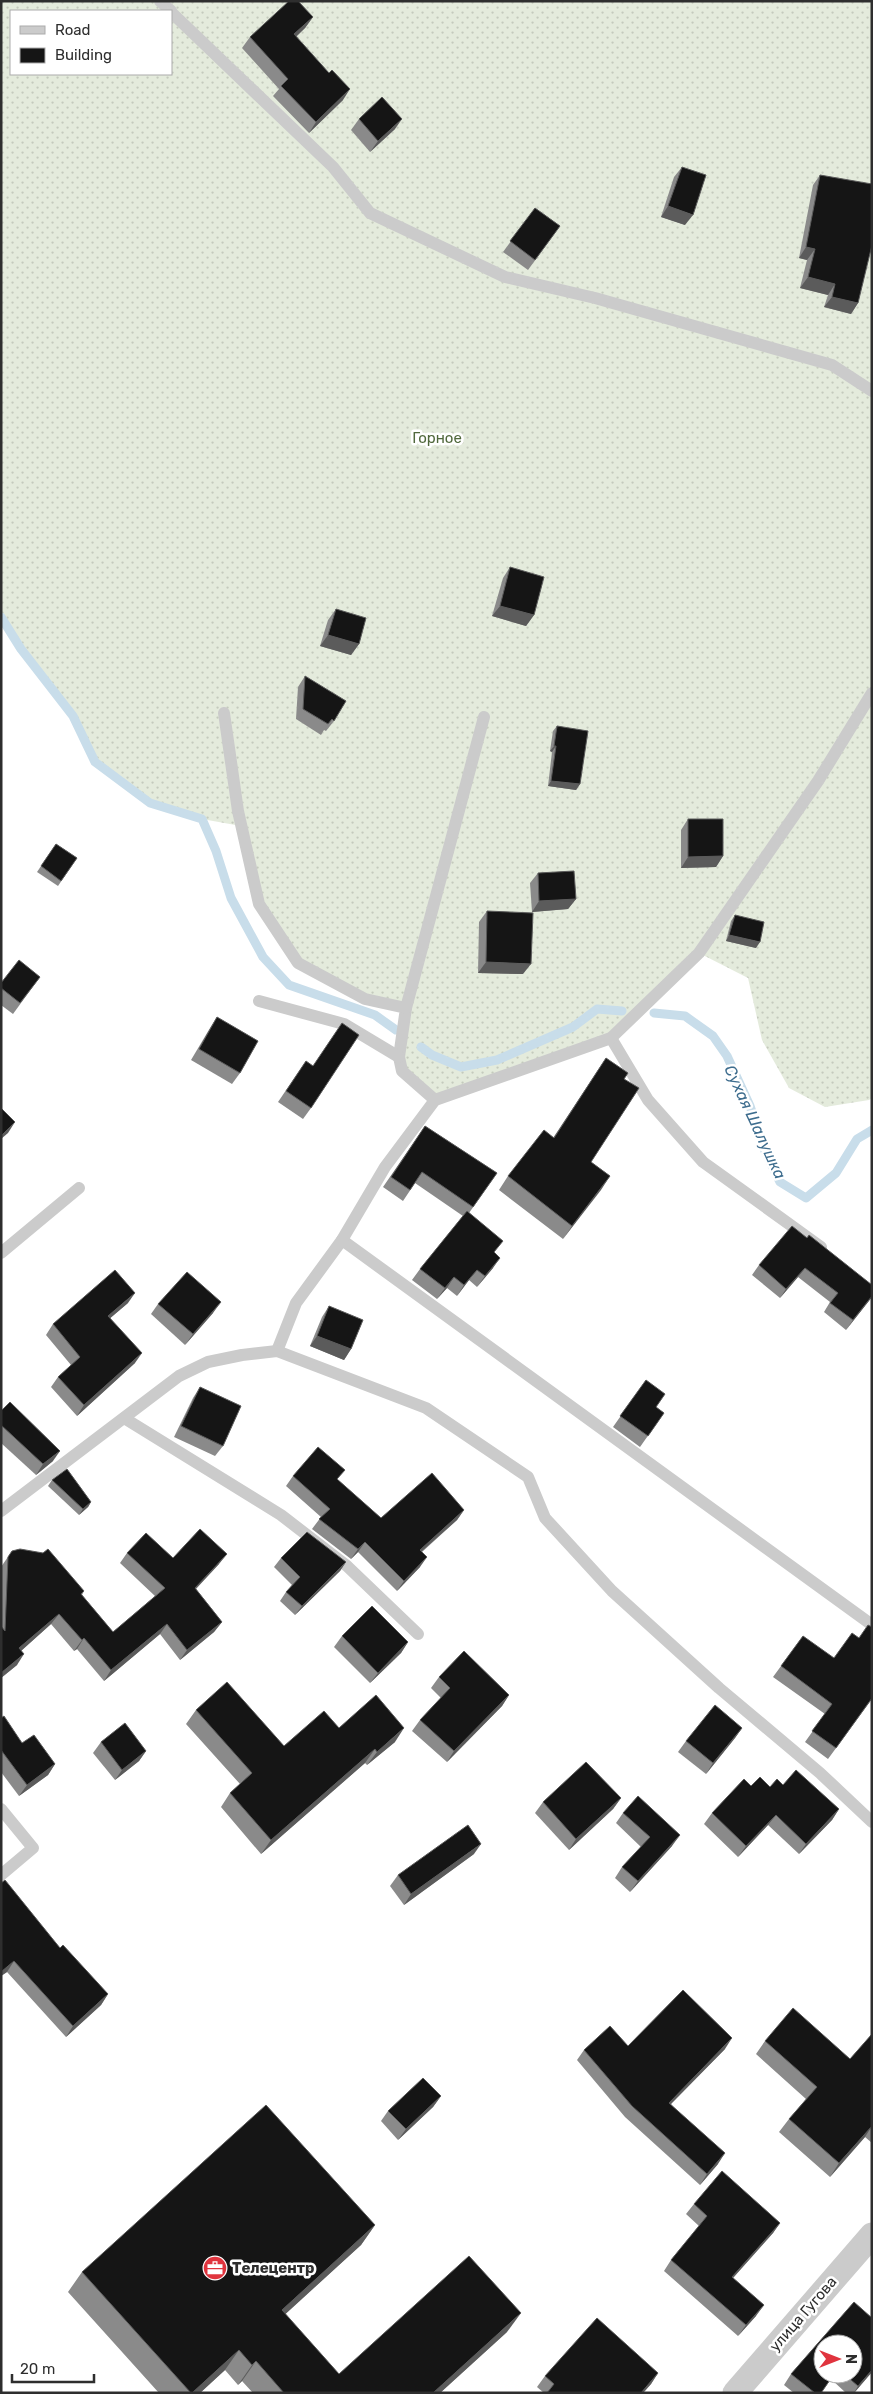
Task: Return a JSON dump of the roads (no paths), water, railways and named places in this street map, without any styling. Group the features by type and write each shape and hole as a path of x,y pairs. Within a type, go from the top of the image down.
{"street":[{"name":"улица Гугова","path":"735,2393 872,2235"}],"lane":[{"path":"160,1 169,10"},
{"path":"172,13 333,167 370,212 505,277 595,298 832,365 872,391"},
{"path":"277,1351 296,1303 342,1240 385,1167 435,1100 611,1038 699,953 818,781 872,693"},
{"path":"224,713 238,811 259,904 298,963 365,999 406,1008"},
{"path":"435,1100 402,1071 399,1057 406,1008 484,717"},
{"path":"259,1001 344,1024 399,1057"},
{"path":"611,1038 648,1100 703,1162 829,1253"},
{"path":"1,1253 79,1188"},
{"path":"342,1240 872,1625"},
{"path":"1,1511 179,1376 208,1362 242,1355 277,1351 426,1408 528,1477 545,1518 612,1591 719,1688 820,1773 872,1822"},
{"path":"124,1418 281,1515 347,1566 418,1634"},
{"path":"1,1809 33,1848 1,1875"}],"waterway":[{"name":"Сухая Шалушка","path":"1,617 21,649 73,716 95,762 150,803 202,819 216,851 231,898 263,957 289,985 375,1015 396,1030"},
{"name":"Сухая Шалушка","path":"421,1047 432,1055 461,1067 497,1060 573,1027 597,1009 622,1011"},
{"name":"Сухая Шалушка","path":"654,1013 685,1016 713,1036 727,1056 750,1106 765,1151 780,1182 806,1198 836,1173 857,1139 872,1130"}],"place":[{"name":"Телецентр","path":"215,2268"}],"park label":[{"name":"Горное","path":"437,438"}]}
